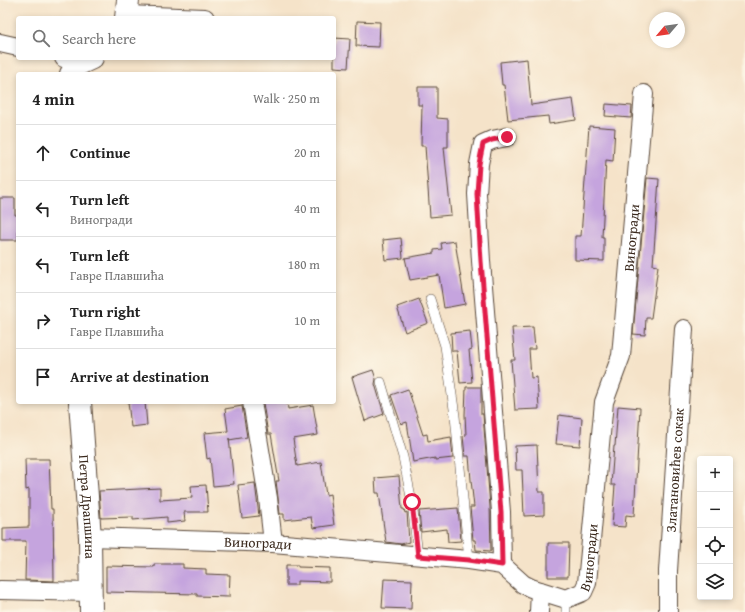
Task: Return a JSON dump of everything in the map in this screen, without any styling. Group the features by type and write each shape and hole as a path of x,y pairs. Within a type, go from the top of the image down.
{"street":[{"path":"127,11 183,16"},
{"path":"0,43 16,47"},
{"name":"Виногради","path":"90,537 273,543 469,560 502,565 523,584 540,591 566,606 583,592 587,583 604,402 621,356 644,94"},
{"path":"502,565 500,504 477,194 479,164 483,144 492,140 507,137"},
{"name":"Златановићев сокак","path":"668,612 668,571 684,329"},
{"name":"Петра Драпшина","path":"80,404 90,537 91,602"},
{"path":"252,404 268,498 273,543"},
{"path":"0,590 91,602"},
{"path":"539,612 540,591"}],"lane":[{"path":"430,299 445,346 455,416 469,560"},
{"path":"381,382 403,457 412,502 418,556"}],"building":[{"path":"357,21 380,22 379,47 356,46"},
{"path":"336,38 350,39 348,68 334,67 334,60 336,60"},
{"path":"527,59 531,105 573,99 576,120 549,124 548,116 508,120 500,62"},
{"path":"418,87 437,87 437,118 448,119 448,147 444,147 451,215 430,217 425,146 421,146 422,105 418,105"},
{"path":"606,104 632,106 631,118 605,116"},
{"path":"589,126 615,128 613,161 606,160 602,237 604,237 604,261 575,260 575,236 581,236"},
{"path":"647,178 659,179 653,265 658,266 651,318 646,318 645,335 633,334"},
{"path":"0,198 15,198 16,240 0,240"},
{"path":"401,238 403,258 385,260 383,240"},
{"path":"455,241 465,304 444,308 439,275 410,280 405,258 434,253 434,250 442,249 441,243"},
{"path":"419,299 428,323 405,332 397,307"},
{"path":"533,327 535,349 529,349 531,378 537,377 539,409 515,410 511,360 515,360 512,328"},
{"path":"470,331 472,349 469,350 472,382 460,383 457,351 452,351 451,333"},
{"path":"373,370 376,379 375,384 384,414 365,421 352,377"},
{"path":"466,387 481,387 481,414 483,414 490,507 491,551 476,550 475,540 473,540 470,507 474,507 469,456 465,456 463,436 466,435"},
{"path":"408,389 423,435 427,434 428,441 451,437 453,458 435,460 435,458 413,462 407,422 401,424 391,395"},
{"path":"128,404 145,404 147,425 131,427"},
{"path":"263,404 287,404 288,409 313,405 318,435 293,439 297,466 321,462 326,495 330,494 334,525 313,528 311,517 284,520 284,514 280,514 276,481 279,481 271,434 268,434"},
{"path":"242,406 247,437 229,440 234,484 213,486 210,458 207,459 204,433 228,431 225,409"},
{"path":"618,406 640,408 634,516 626,515 625,527 612,526 615,485 611,485"},
{"path":"559,415 582,418 580,446 556,444"},
{"path":"537,445 539,492 544,492 544,515 524,516 522,470 516,470 515,446"},
{"path":"25,459 49,459 51,509 53,509 54,581 25,580 26,541 3,541 3,528 29,527 29,489 26,490"},
{"path":"399,476 402,509 404,509 405,513 407,512 409,542 401,544 386,542 379,493 376,493 375,478"},
{"path":"255,483 259,516 242,518 238,485"},
{"path":"206,485 208,512 184,512 185,521 167,523 167,517 133,520 133,517 101,518 99,491 160,488 160,500 192,498 191,486"},
{"path":"458,508 461,541 448,542 447,529 421,532 419,511"},
{"path":"548,543 569,543 568,577 548,577"},
{"path":"154,564 183,564 183,568 206,569 206,574 230,575 229,597 197,596 197,594 106,592 106,566 154,567"},
{"path":"286,565 330,568 330,582 297,581 297,585 286,585"},
{"path":"384,579 412,580 411,609 382,608"}],"route":[{"path":"412,502 418,556 469,560 502,565 501,512 477,194 479,164 483,144 492,140 507,137"}]}
